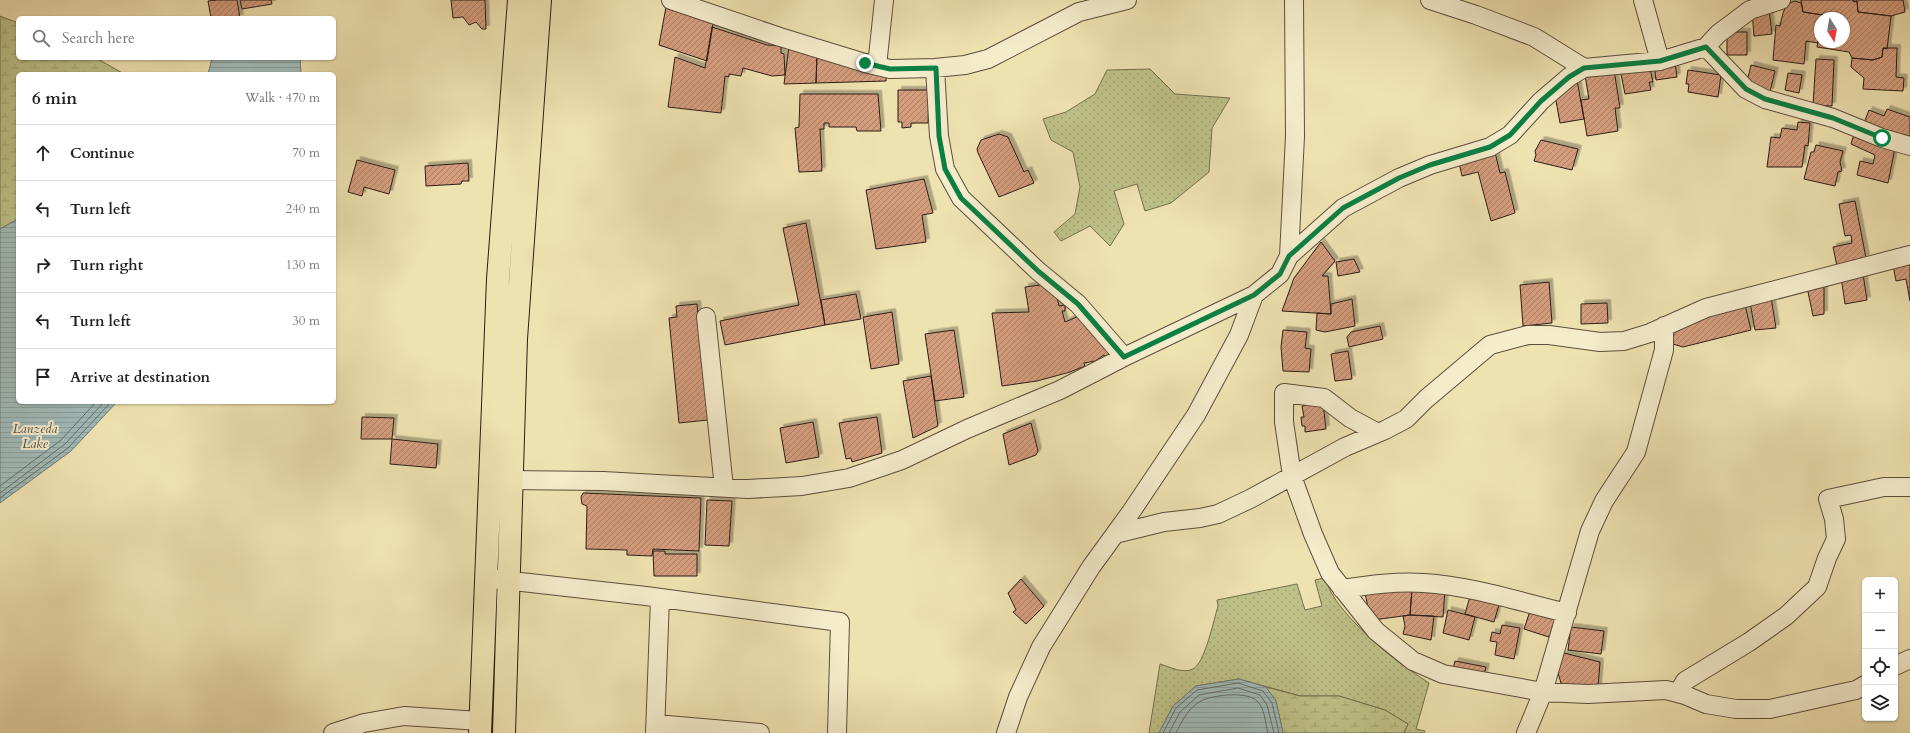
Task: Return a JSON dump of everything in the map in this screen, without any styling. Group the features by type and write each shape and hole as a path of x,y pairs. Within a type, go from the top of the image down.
{"highway":[{"path":"480,727 498,279 519,0"},
{"path":"504,733 516,339 540,0"}],"street":[{"path":"671,0 780,37 890,69 936,68 966,65 988,59 1079,12 1127,0"},
{"path":"877,66 884,0"},
{"path":"1289,256 1295,136 1294,0"},
{"path":"1430,0 1476,14 1534,37 1584,68"},
{"path":"1643,0 1660,61"},
{"path":"490,480 603,481 724,488 802,486 849,478 902,460 967,429 1060,390 1124,357 1254,295 1280,274 1289,256 1343,208 1371,192 1430,165 1490,147 1510,135 1541,101 1569,77 1584,68 1660,61 1706,47 1718,34 1750,10 1781,0"},
{"path":"1706,47 1746,89 1765,99 1833,118 1882,138 1910,146"},
{"path":"936,68 939,136 945,169 961,198 1038,271 1078,304 1124,357"},
{"path":"1115,534 1164,522 1200,518 1218,514 1345,447 1406,419 1431,394 1490,345 1528,335 1549,334 1600,342 1624,341 1706,308 1910,255"},
{"path":"1006,733 1018,697 1041,647 1091,567 1196,415 1239,335 1254,295"},
{"path":"706,317 724,488"},
{"path":"1526,733 1543,692 1590,531 1604,501 1636,452 1664,350 1664,326"},
{"path":"1378,433 1350,418 1324,398 1284,393 1284,422 1292,476 1316,541 1330,573 1376,631 1413,661 1443,674 1543,692 1588,694 1666,690 1706,704 1736,709 1770,709 1856,690 1862,687"},
{"path":"1678,693 1685,681 1755,638 1786,616 1817,588 1826,558 1836,539 1834,519 1828,499 1884,487 1910,487"},
{"path":"486,579 509,580 660,598 840,622 837,733"},
{"path":"1342,589 1388,583 1424,582 1473,590 1567,613"},
{"path":"660,598 656,728 760,733"},
{"path":"1898,665 1910,659"},
{"path":"333,733 364,723 404,716 480,727"}],"green space":[{"path":"0,16 16,22 16,60 100,60 120,72 16,72 16,220 0,229"},
{"path":"1150,69 1175,94 1230,98 1212,128 1209,172 1171,203 1145,211 1137,184 1114,191 1124,224 1110,246 1090,226 1061,241 1054,232 1075,214 1080,187 1073,152 1051,140 1043,119 1066,112 1095,94 1107,70"},
{"path":"1324,578 1338,604 1371,639 1393,658 1429,683 1416,729 1425,731 1424,733 1404,733 1408,724 1385,710 1339,696 1300,696 1239,679 1196,686 1173,706 1159,733 1149,733 1160,664 1176,670 1185,671 1193,669 1197,665 1205,650 1218,606 1217,600 1297,584 1305,610 1322,606 1315,580"},
{"path":"1266,687 1300,696 1339,696 1385,710 1408,724 1404,733 1283,733 1276,701"}],"water":[{"path":"212,60 300,60 301,72 208,72"},
{"name":"Lanzeda Lake","path":"16,220 16,404 115,404 71,451 0,503 0,229"},
{"path":"1239,679 1266,687 1276,701 1283,733 1159,733 1173,706 1196,686"}],"building":[{"path":"237,0 240,16 211,16 208,1"},
{"path":"240,0 271,0 272,4 242,9"},
{"path":"451,0 485,0 486,29 482,29 476,22 469,25 463,17 453,18"},
{"path":"1801,0 1857,1 1858,12 1891,16 1887,49 1883,48 1882,57 1873,60 1852,58 1849,52 1823,48 1850,48 1850,12 1814,12 1814,14 1803,12"},
{"path":"1853,0 1903,0 1905,12 1891,16 1858,12 1857,1 1854,2"},
{"path":"1795,1 1801,3 1803,12 1814,14 1814,42 1806,41 1804,64 1773,60 1776,25 1780,26 1787,4"},
{"path":"666,7 713,24 707,61 659,45"},
{"path":"1769,9 1772,34 1754,36 1752,11"},
{"path":"712,27 767,45 781,46 781,53 784,54 785,75 772,76 743,68 741,76 729,74 729,77 725,76 721,113 668,107 675,57 705,68"},
{"path":"1727,32 1747,32 1747,55 1727,55"},
{"path":"789,46 817,52 816,83 784,84"},
{"path":"1883,48 1897,48 1896,77 1904,78 1903,91 1863,89 1864,78 1851,67 1852,58 1873,60 1882,57"},
{"path":"817,56 886,73 886,81 816,83"},
{"path":"1816,59 1834,60 1832,106 1813,105"},
{"path":"1675,62 1677,77 1656,80 1654,64"},
{"path":"1649,64 1653,82 1649,82 1651,90 1625,94 1620,69"},
{"path":"1751,65 1775,71 1770,92 1746,86"},
{"path":"1614,70 1620,108 1615,108 1618,131 1587,136 1581,100 1589,99 1585,75"},
{"path":"1688,70 1721,75 1718,97 1688,92 1689,84 1686,84"},
{"path":"1788,73 1802,75 1799,93 1785,90"},
{"path":"1577,80 1584,119 1560,123 1555,95"},
{"path":"898,90 929,90 928,123 911,123 911,127 902,128 902,122 898,122"},
{"path":"800,94 878,94 881,131 857,131 856,127 829,127 829,123 824,123 824,129 820,129 822,171 799,172 795,128 799,127"},
{"path":"1887,109 1910,117 1910,140 1864,123 1869,110 1884,116"},
{"path":"1798,122 1810,123 1808,146 1805,145 1802,167 1767,167 1771,137 1780,138 1782,128 1797,130"},
{"path":"1855,131 1895,148 1888,183 1857,175 1860,161 1873,164 1875,155 1851,144"},
{"path":"999,134 1008,137 1024,172 1028,170 1034,183 999,197 977,149 981,140"},
{"path":"1541,140 1578,149 1572,170 1534,161 1536,155 1535,151"},
{"path":"1816,145 1843,151 1840,162 1842,171 1838,172 1835,186 1804,179 1811,152 1814,152"},
{"path":"1494,148 1500,173 1505,172 1515,213 1491,221 1478,172 1462,176 1458,158"},
{"path":"357,160 395,170 389,194 364,187 362,196 348,192"},
{"path":"468,163 469,181 462,181 461,184 426,186 425,166"},
{"path":"924,179 933,213 922,215 926,242 876,249 866,190"},
{"path":"1855,201 1866,258 1837,266 1833,247 1852,243 1851,235 1845,236 1839,204"},
{"path":"806,223 825,325 725,345 720,321 799,305 783,228"},
{"path":"1321,242 1335,261 1322,276 1328,276 1331,314 1282,311 1294,278"},
{"path":"1354,259 1360,272 1338,276 1336,262"},
{"path":"1908,262 1908,265 1910,265 1910,301 1906,279 1896,281 1893,265"},
{"path":"1863,274 1867,300 1845,304 1841,277"},
{"path":"1549,282 1552,323 1523,326 1520,285"},
{"path":"1824,283 1824,314 1813,316 1807,287"},
{"path":"1048,284 1055,289 1059,306 1065,305 1065,311 1062,311 1065,322 1079,316 1114,353 1106,358 1104,355 1095,361 1084,363 1085,366 1070,372 1037,381 1002,386 992,313 1029,312 1025,287"},
{"path":"856,294 861,319 825,325 821,300"},
{"path":"1771,297 1776,328 1755,330 1750,303"},
{"path":"1352,299 1355,326 1325,332 1316,330 1317,313 1331,314 1331,304"},
{"path":"1607,303 1608,323 1581,324 1581,304"},
{"path":"697,304 708,420 679,423 669,318 677,317 676,306"},
{"path":"1745,305 1751,330 1683,347 1673,344 1674,331 1701,316"},
{"path":"892,312 899,364 871,369 863,317"},
{"path":"1380,326 1383,339 1349,347 1347,337 1351,332"},
{"path":"954,330 964,397 935,401 925,334"},
{"path":"1283,330 1307,332 1305,348 1311,349 1309,372 1283,371 1281,347"},
{"path":"1348,351 1352,379 1335,381 1331,354"},
{"path":"931,376 938,426 913,438 903,381"},
{"path":"1323,403 1326,429 1305,432 1305,426 1302,426 1301,417 1304,417 1302,406"},
{"path":"362,417 394,418 392,439 361,439"},
{"path":"877,417 882,453 852,462 851,458 846,459 839,423"},
{"path":"813,422 819,457 786,463 780,428"},
{"path":"1031,423 1038,451 1036,455 1009,465 1003,434"},
{"path":"392,439 438,444 436,468 390,464"},
{"path":"583,493 701,498 699,551 653,549 652,556 627,555 627,550 586,549 587,506 582,504 581,497"},
{"path":"707,500 732,501 729,546 705,545"},
{"path":"653,551 665,551 665,554 697,554 697,576 654,576"},
{"path":"1021,579 1044,606 1026,624 1013,612 1016,610 1008,593"},
{"path":"1412,588 1445,590 1443,617 1410,615"},
{"path":"1412,590 1410,615 1373,620 1370,617 1365,593"},
{"path":"1471,593 1500,601 1494,622 1465,614"},
{"path":"1531,608 1561,617 1555,639 1524,629"},
{"path":"1448,610 1475,617 1469,640 1443,633"},
{"path":"1403,616 1434,616 1431,640 1403,634 1405,626"},
{"path":"1502,625 1520,628 1514,659 1495,655 1497,642 1490,641 1492,632 1500,634"},
{"path":"1571,627 1604,631 1601,654 1568,650"},
{"path":"1564,653 1600,662 1598,688 1576,689 1561,683 1557,670"},
{"path":"1455,661 1486,667 1484,675 1453,669"}],"route":[{"path":"865,63 890,69 936,68 939,136 945,169 961,198 994,231 1038,271 1078,304 1124,357 1254,295 1280,274 1289,256 1343,208 1399,178 1430,165 1490,147 1510,135 1541,101 1569,77 1584,68 1660,61 1706,47 1746,89 1765,99 1833,118 1882,138"}]}
